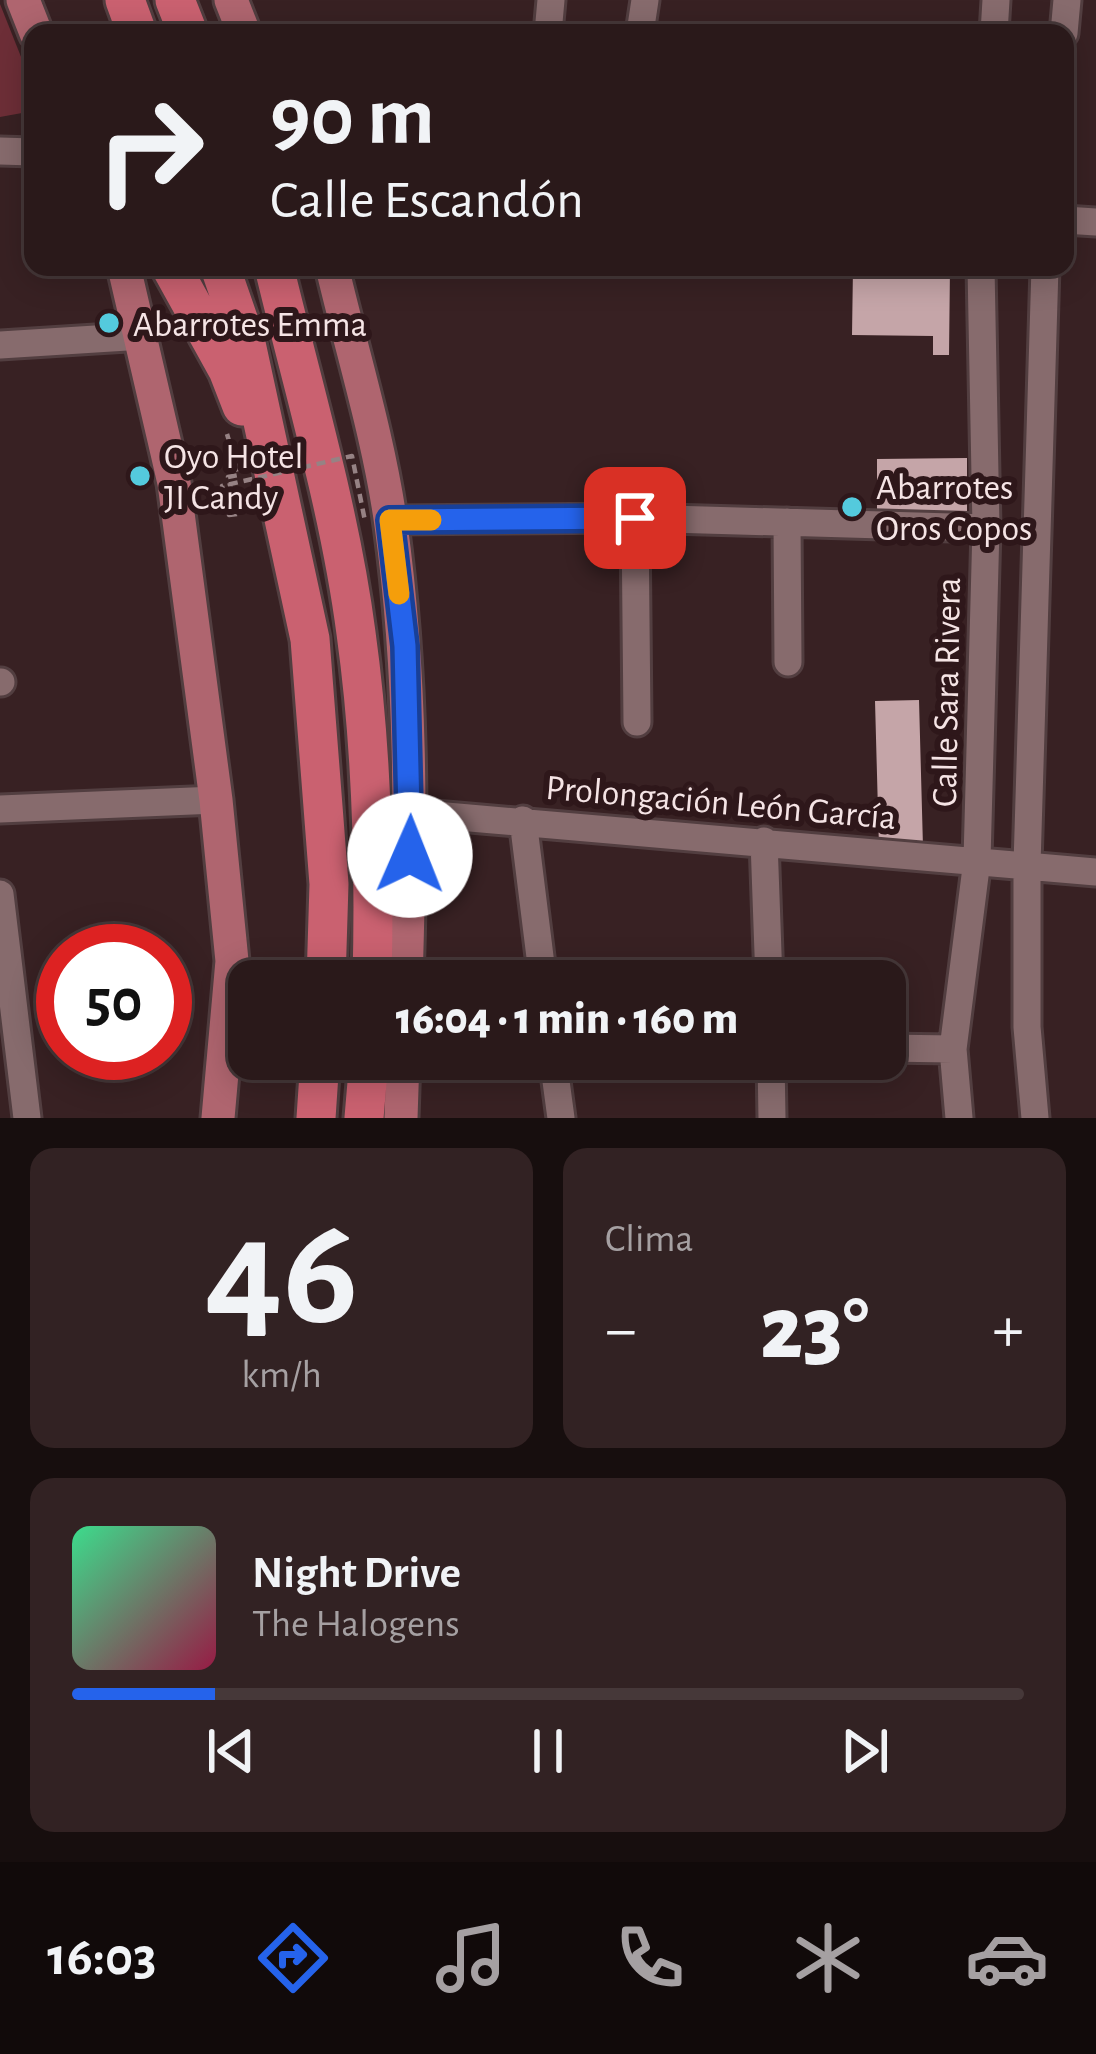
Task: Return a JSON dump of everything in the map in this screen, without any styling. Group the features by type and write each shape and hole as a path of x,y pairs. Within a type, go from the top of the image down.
{"highway":[{"path":"176,276 228,370 283,511"},
{"path":"223,276 245,339 310,638 329,884 327,960"},
{"path":"277,276 363,520"},
{"path":"296,276 363,520 356,632 369,762 375,888 373,960"},
{"path":"316,1118 319,1080"},
{"path":"364,1118 367,1080"}],"main road":[{"path":"126,276 174,483 216,800 232,961 218,1118"},
{"path":"333,276 363,520 405,646 412,813 407,960"},
{"path":"226,1033 241,1118"},
{"path":"401,1118 402,1080"}],"street":[{"name":"Calle Sara Rivera","path":"959,1118 952,1048 977,860 986,528 981,276"},
{"path":"1035,1118 1027,1027 1027,865 1045,276"},
{"path":"0,345 143,336"},
{"path":"363,520 635,518 986,528"},
{"path":"635,518 637,722"},
{"path":"787,522 788,662"},
{"path":"0,809 216,800"},
{"name":"Prolongación León García","path":"412,813 1096,872"},
{"path":"523,820 540,960"},
{"path":"764,841 768,960"},
{"path":"0,894 27,1118"},
{"path":"906,1048 952,1048"},
{"path":"556,1080 561,1118"},
{"path":"771,1080 772,1118"}],"path":[{"path":"237,514 229,515 222,486 352,456 363,520"}],"shaded area":[{"path":"0,4 24,64 24,113 0,117"}],"building":[{"path":"853,276 950,276 949,355 933,355 933,336 852,335"},
{"path":"967,458 967,514 877,515 877,459"},
{"path":"919,700 923,847 879,848 875,701"}],"slow traffic":[{"path":"399,594 390,520 431,520"}],"place":[{"name":"Abarrotes Emma","path":"109,323"},
{"name":"Oyo Hotel JI Candy","path":"140,476"},
{"name":"Abarrotes Oros Copos","path":"852,507"}],"route":[{"path":"410,855 405,646 390,520 635,518"}]}
